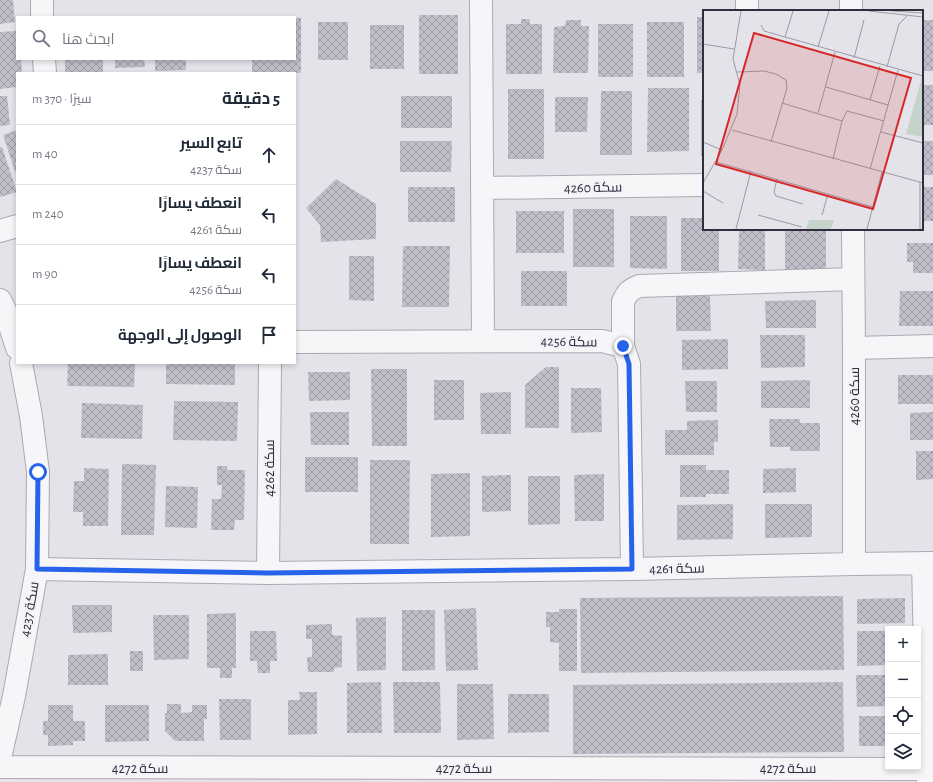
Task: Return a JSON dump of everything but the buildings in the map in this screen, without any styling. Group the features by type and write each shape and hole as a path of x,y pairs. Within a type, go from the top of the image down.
{"street":[{"path":"42,0 42,16"},
{"path":"481,0 483,341"},
{"path":"44,60 45,72"},
{"name":"سكة 4260","path":"482,188 703,185"},
{"path":"0,231 16,226"},
{"name":"سكة 4260","path":"853,230 854,564"},
{"path":"632,569 629,364 623,346 623,302 630,289 639,286 853,279"},
{"path":"2,307 16,345"},
{"name":"سكة 4256","path":"296,342 602,341 623,346"},
{"path":"854,348 933,346"},
{"name":"سكة 4237","path":"0,758 7,695 37,569 38,472 31,416 21,364"},
{"name":"سكة 4262","path":"268,573 270,364"},
{"name":"سكة 4261","path":"37,569 268,573 632,569 928,563"},
{"name":"سكة 4272","path":"0,767 203,775 928,775 928,563"}],"route":[{"path":"38,472 37,569 268,573 632,569 629,364 623,346"}]}
